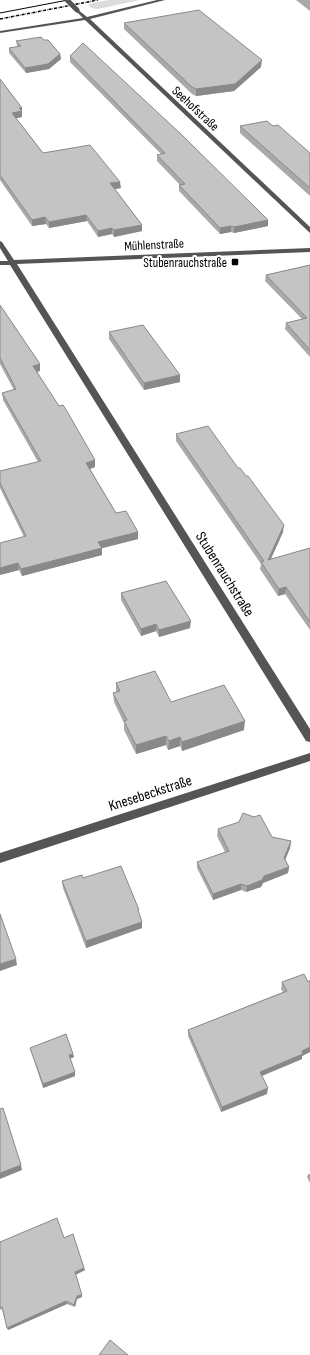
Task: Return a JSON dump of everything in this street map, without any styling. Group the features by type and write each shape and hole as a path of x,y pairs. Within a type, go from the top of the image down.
{"street":[{"name":"Seehofstraße","path":"67,0 85,19 310,231"},
{"path":"0,32 85,19 163,0"},
{"name":"Stubenrauchstraße","path":"0,243 310,738"},
{"name":"Mühlenstraße","path":"0,263 310,250"},
{"name":"Knesebeckstraße","path":"0,858 310,757"}],"shaded area":[{"path":"109,0 140,0 98,9 91,8 88,4"}],"building":[{"path":"199,10 262,60 235,84 196,89 192,87 124,23"},
{"path":"41,37 44,40 48,40 60,54 48,64 25,68 9,48 21,46 16,41"},
{"path":"83,43 183,136 268,220 234,227 231,226 220,228 179,185 185,184 157,155 165,153 70,56"},
{"path":"0,79 22,108 19,108 22,111 12,113 43,153 90,145 120,182 110,183 142,225 98,231 86,215 49,222 45,217 32,220 0,175"},
{"path":"267,121 273,126 278,125 310,153 310,188 240,126"},
{"path":"310,265 310,350 286,323 307,318 266,275"},
{"path":"0,305 40,364 33,366 59,406 63,405 95,460 86,463 116,513 126,511 138,532 98,542 102,548 21,569 18,563 0,568 0,543 26,536 0,483 0,471 41,461 2,393 16,389 0,358"},
{"path":"143,325 180,375 144,383 109,332"},
{"path":"208,426 238,468 240,468 246,476 248,476 284,525 268,560 310,548 310,622 286,587 279,589 261,562 264,561 176,434"},
{"path":"166,581 191,621 159,630 156,624 141,629 121,593"},
{"path":"155,671 171,702 224,685 245,721 182,742 180,737 169,741 166,736 136,745 124,721 127,720 113,693 120,691 116,683"},
{"path":"243,813 254,817 260,815 272,837 291,841 284,858 289,867 264,876 262,880 247,886 241,884 213,894 197,862 229,851 218,829 239,822"},
{"path":"121,866 139,910 142,922 86,941 62,881 82,875 83,878"},
{"path":"0,914 16,959 0,964"},
{"path":"304,974 308,982 310,980 310,1047 302,1051 303,1054 260,1072 268,1088 222,1107 188,1030 287,991 282,982"},
{"path":"66,1034 73,1054 69,1055 75,1072 43,1084 30,1048"},
{"path":"3,1108 21,1165 0,1173 0,1109"},
{"path":"57,1218 64,1238 73,1234 84,1268 75,1272 82,1295 77,1296 74,1305 66,1301 7,1328 2,1307 0,1307 0,1242"},
{"path":"110,1340 128,1355 99,1355"}],"tram line":[{"path":"0,13 68,0"}],"railway":[{"path":"0,19 98,0"}],"place":[{"name":"Stubenrauchstraße","path":"235,262"}]}
